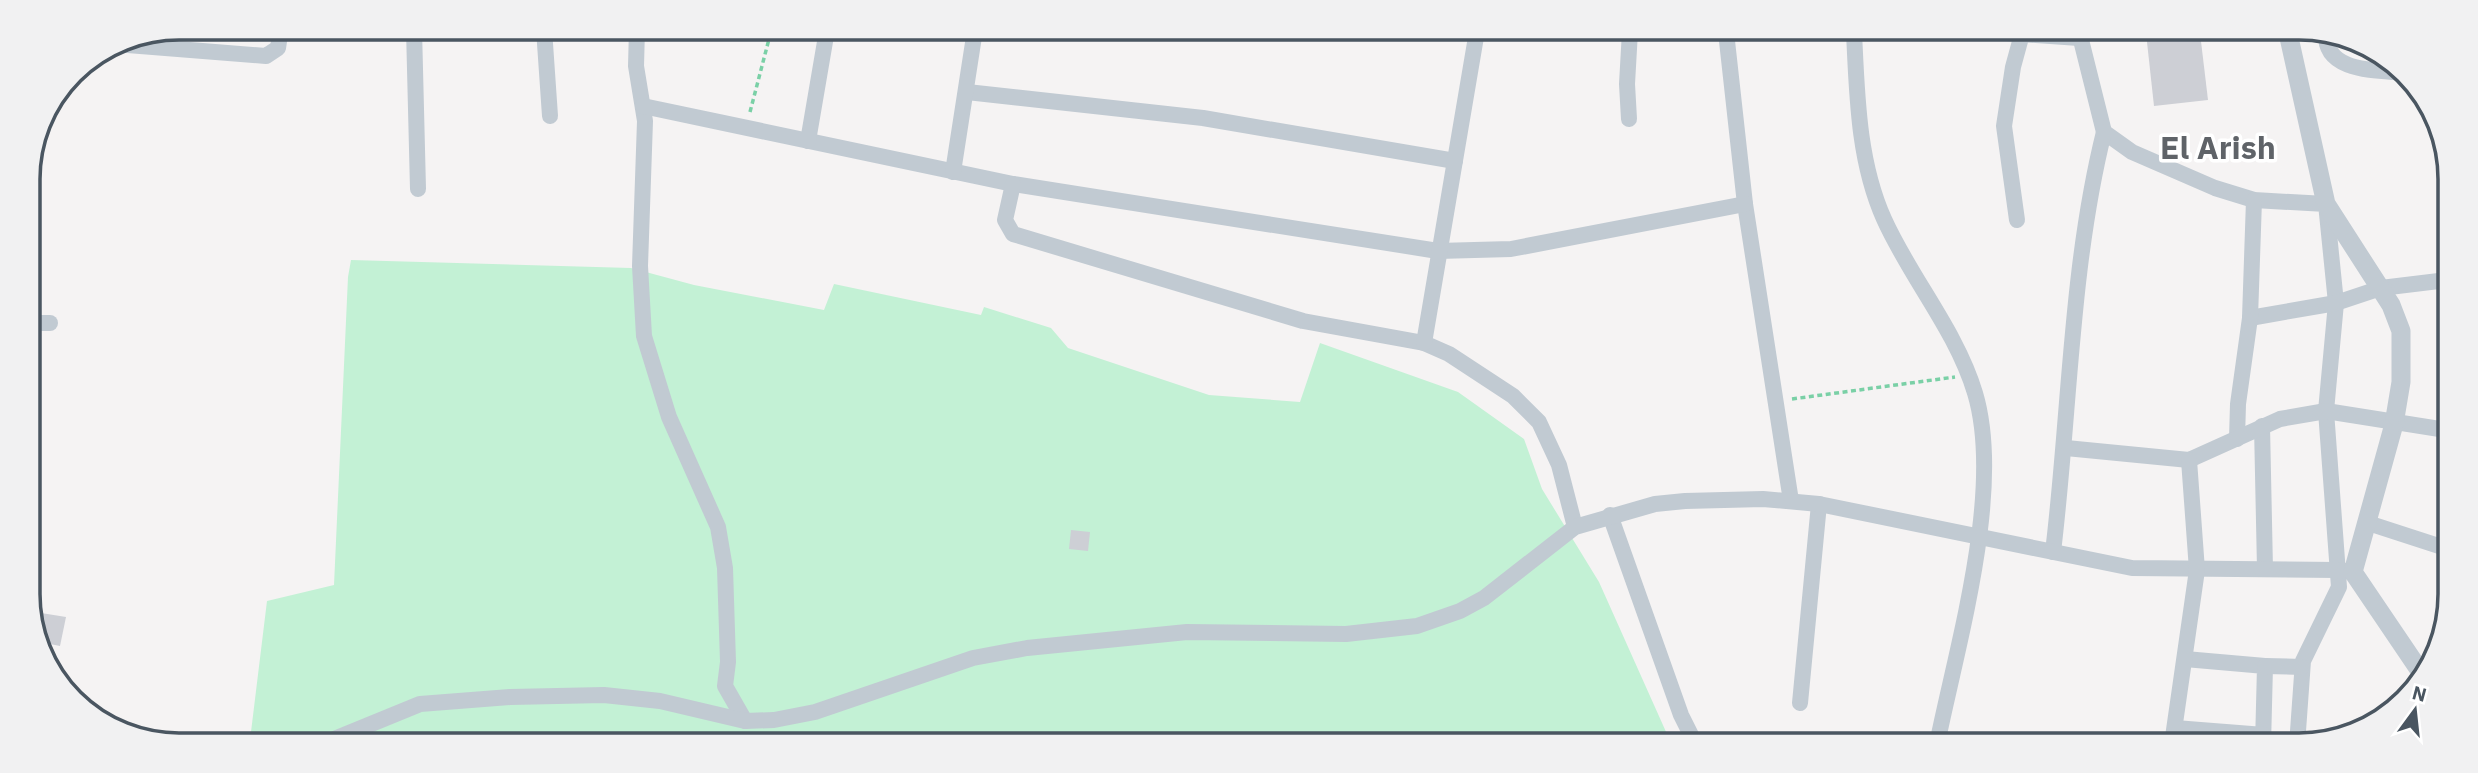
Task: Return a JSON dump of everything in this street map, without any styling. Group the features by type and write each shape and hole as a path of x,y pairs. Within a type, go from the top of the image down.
{"street":[{"path":"1424,343 1475,40"},
{"path":"1629,40 1627,84 1629,119"},
{"path":"1727,40 1745,204 1791,500"},
{"path":"1854,40 1859,126 1875,198 1898,246 1929,295 1976,395 1981,435 1983,479 1980,536 1939,732"},
{"path":"2018,220 2004,126 2013,67 2020,40"},
{"path":"2053,552 2066,448 2078,274 2093,178 2104,132 2080,40"},
{"path":"2290,40 2326,204 2336,303 2326,411 2345,571 2417,667"},
{"path":"172,41 266,56 278,48 279,41"},
{"path":"414,41 418,189"},
{"path":"545,41 550,116"},
{"path":"636,41 636,65 643,106 640,266 644,336 669,417 718,527 725,568 728,662 724,686 745,721"},
{"path":"808,141 825,41"},
{"path":"953,172 974,41"},
{"path":"2327,43 2328,49 2339,62 2386,71"},
{"path":"967,92 1203,118 1455,161"},
{"path":"643,106 1013,184 1438,251 1511,249 1745,204"},
{"path":"2104,132 2132,152 2175,172 2254,200 2326,204"},
{"path":"1013,184 1005,220 1013,234 1303,321 1424,343 1480,373 1513,396 1539,422 1559,465 1575,527"},
{"path":"2237,439 2238,404 2250,318 2254,200"},
{"path":"2298,732 2302,667 2309,645 2335,600 2345,571 2368,523 2394,424 2401,382 2401,331 2381,288 2326,204"},
{"path":"2250,318 2336,303 2381,288 2438,280"},
{"path":"41,323 50,323"},
{"path":"2066,448 2189,460 2262,426 2297,414 2326,411 2438,429"},
{"path":"2262,426 2265,569"},
{"path":"2174,732 2197,570 2189,460"},
{"path":"349,733 420,704 510,696 615,696 660,701 745,721 815,712 973,658 1027,648 1187,632 1346,634 1417,626 1460,611 1484,598 1575,527 1655,504 1685,501 1791,500 1819,504 2132,568 2345,571"},
{"path":"1800,703 1819,504"},
{"path":"1610,515 1681,715 1690,732"},
{"path":"2368,523 2438,546"},
{"path":"2185,659 2302,667"},
{"path":"2264,666 2264,732"},
{"path":"2175,728 2205,732"}],"path":[{"path":"747,127 769,41"},
{"path":"1776,401 1967,375"}],"green space":[{"path":"351,260 631,268 694,285 824,310 834,284 981,315 984,307 1051,328 1068,348 1209,395 1300,402 1320,343 1458,392 1524,439 1542,489 1599,582 1666,732 251,733 267,601 334,585 348,277"}],"building":[{"path":"2147,40 2201,40 2208,100 2154,106"},
{"path":"1071,530 1090,532 1088,551 1069,549"},
{"path":"42,613 66,617 60,646 50,644"}],"district":[{"name":"El Arish","path":"2218,147"}]}
